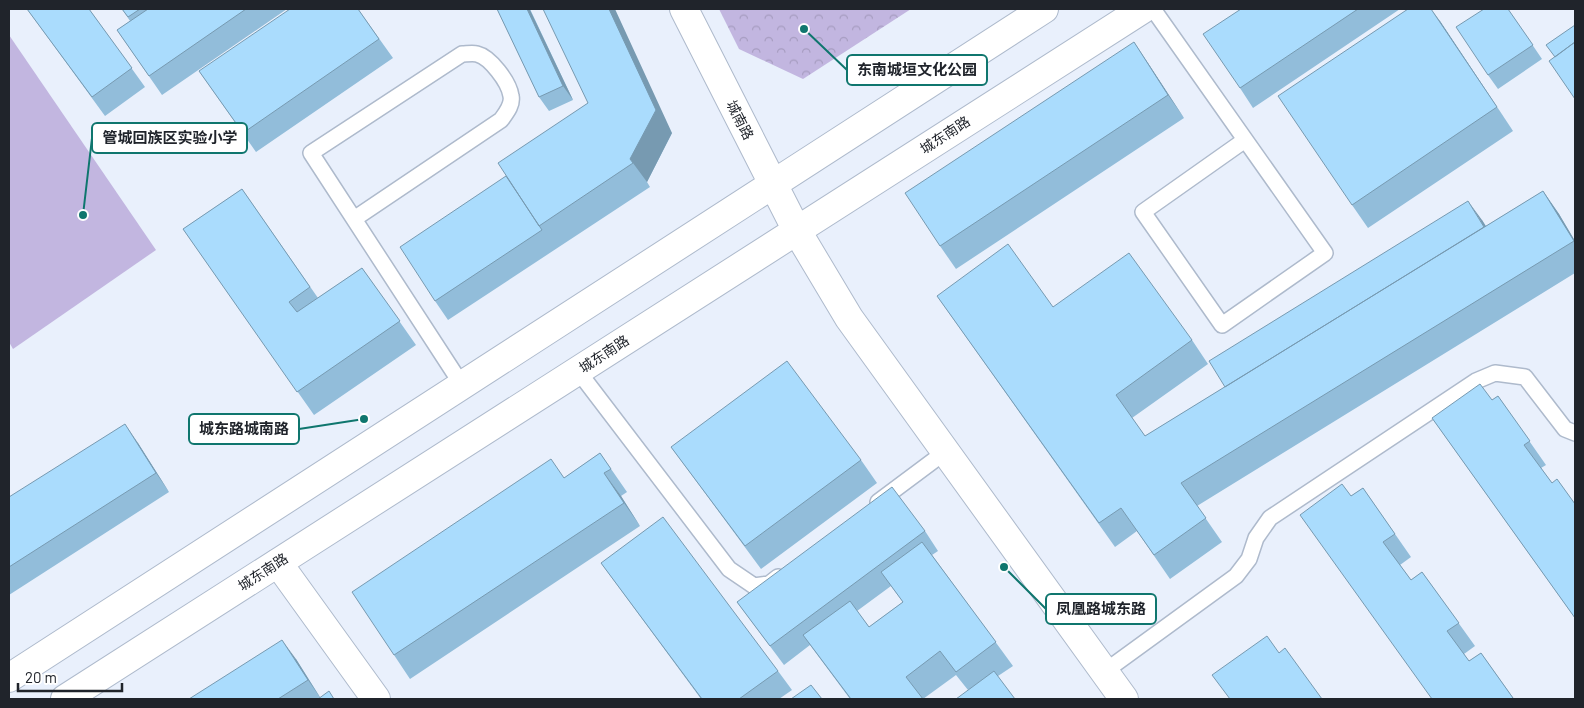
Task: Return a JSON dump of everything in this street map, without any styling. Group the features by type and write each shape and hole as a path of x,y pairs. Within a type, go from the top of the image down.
{"main road":[{"name":"城南路","path":"684,9 796,231 849,318 1124,699"},
{"path":"9,678 1044,9"},
{"name":"城东南路","path":"66,699 1143,9"},
{"path":"278,563 376,699"}],"lane":[{"path":"1153,9 1245,140 1325,254 1222,325 1143,212 1245,140"},
{"path":"354,219 501,120 510,109 511,96 504,80 494,65 478,54 462,54 311,153 462,385"},
{"path":"578,371 729,569 754,586 769,584 792,567"},
{"path":"1104,672 1236,576 1249,559 1256,538 1270,518 1476,381 1495,373 1526,377 1565,428 1575,433"},
{"path":"868,509 945,452"}],"green space":[{"path":"719,9 911,9 803,79 739,49"},
{"path":"9,35 156,250 13,349 9,342"}],"building":[{"path":"27,9 89,9 132,68 92,97"},
{"path":"122,9 140,9 128,17"},
{"path":"148,9 246,9 149,76 117,30"},
{"path":"290,9 358,9 379,39 243,133 199,71"},
{"path":"497,9 527,9 563,86 539,97"},
{"path":"543,9 609,9 656,110 630,159 633,163 539,226 498,163 588,103"},
{"path":"1241,9 1358,9 1240,88 1203,34"},
{"path":"1408,9 1431,9 1497,107 1352,205 1278,96"},
{"path":"1484,9 1508,9 1533,45 1488,75 1456,27"},
{"path":"1575,25 1575,42 1555,57 1546,45"},
{"path":"1134,42 1168,95 940,246 905,193"},
{"path":"1575,42 1575,99 1549,61"},
{"path":"506,176 542,230 435,301 400,247"},
{"path":"242,189 310,287 289,302 297,312 362,268 400,321 297,392 183,229"},
{"path":"1543,191 1574,241 1181,483 1206,518 1154,555 1121,508 1099,523 937,296 1008,244 1053,307 1129,253 1192,340 1116,395 1145,436"},
{"path":"1468,201 1484,227 1225,387 1209,361"},
{"path":"787,361 861,460 745,546 671,447"},
{"path":"1480,384 1492,400 1498,396 1530,441 1524,445 1552,483 1557,479 1575,504 1575,618 1432,418"},
{"path":"125,424 156,473 9,567 9,497"},
{"path":"600,453 611,469 604,473 624,503 394,655 352,592 551,459 564,478"},
{"path":"1342,484 1351,496 1363,488 1395,534 1383,542 1411,580 1422,572 1459,623 1447,631 1469,661 1481,653 1513,698 1432,699 1300,515"},
{"path":"892,487 925,531 770,646 737,602"},
{"path":"663,517 778,671 739,699 702,699 601,563"},
{"path":"922,542 996,642 956,672 940,651 906,677 923,699 851,699 803,635 850,601 869,627 903,602 881,572"},
{"path":"1267,636 1279,653 1285,648 1322,699 1230,699 1212,675"},
{"path":"282,640 308,680 278,699 189,699"},
{"path":"994,671 1015,699 956,699"},
{"path":"811,685 822,699 791,699"},
{"path":"329,691 334,699 318,699"}],"place":[{"name":"东南城垣文化公园","path":"804,29"},
{"name":"管城回族区实验小学","path":"83,215"},
{"name":"城东路城南路","path":"364,419"},
{"name":"凤凰路城东路","path":"1004,567"}]}
